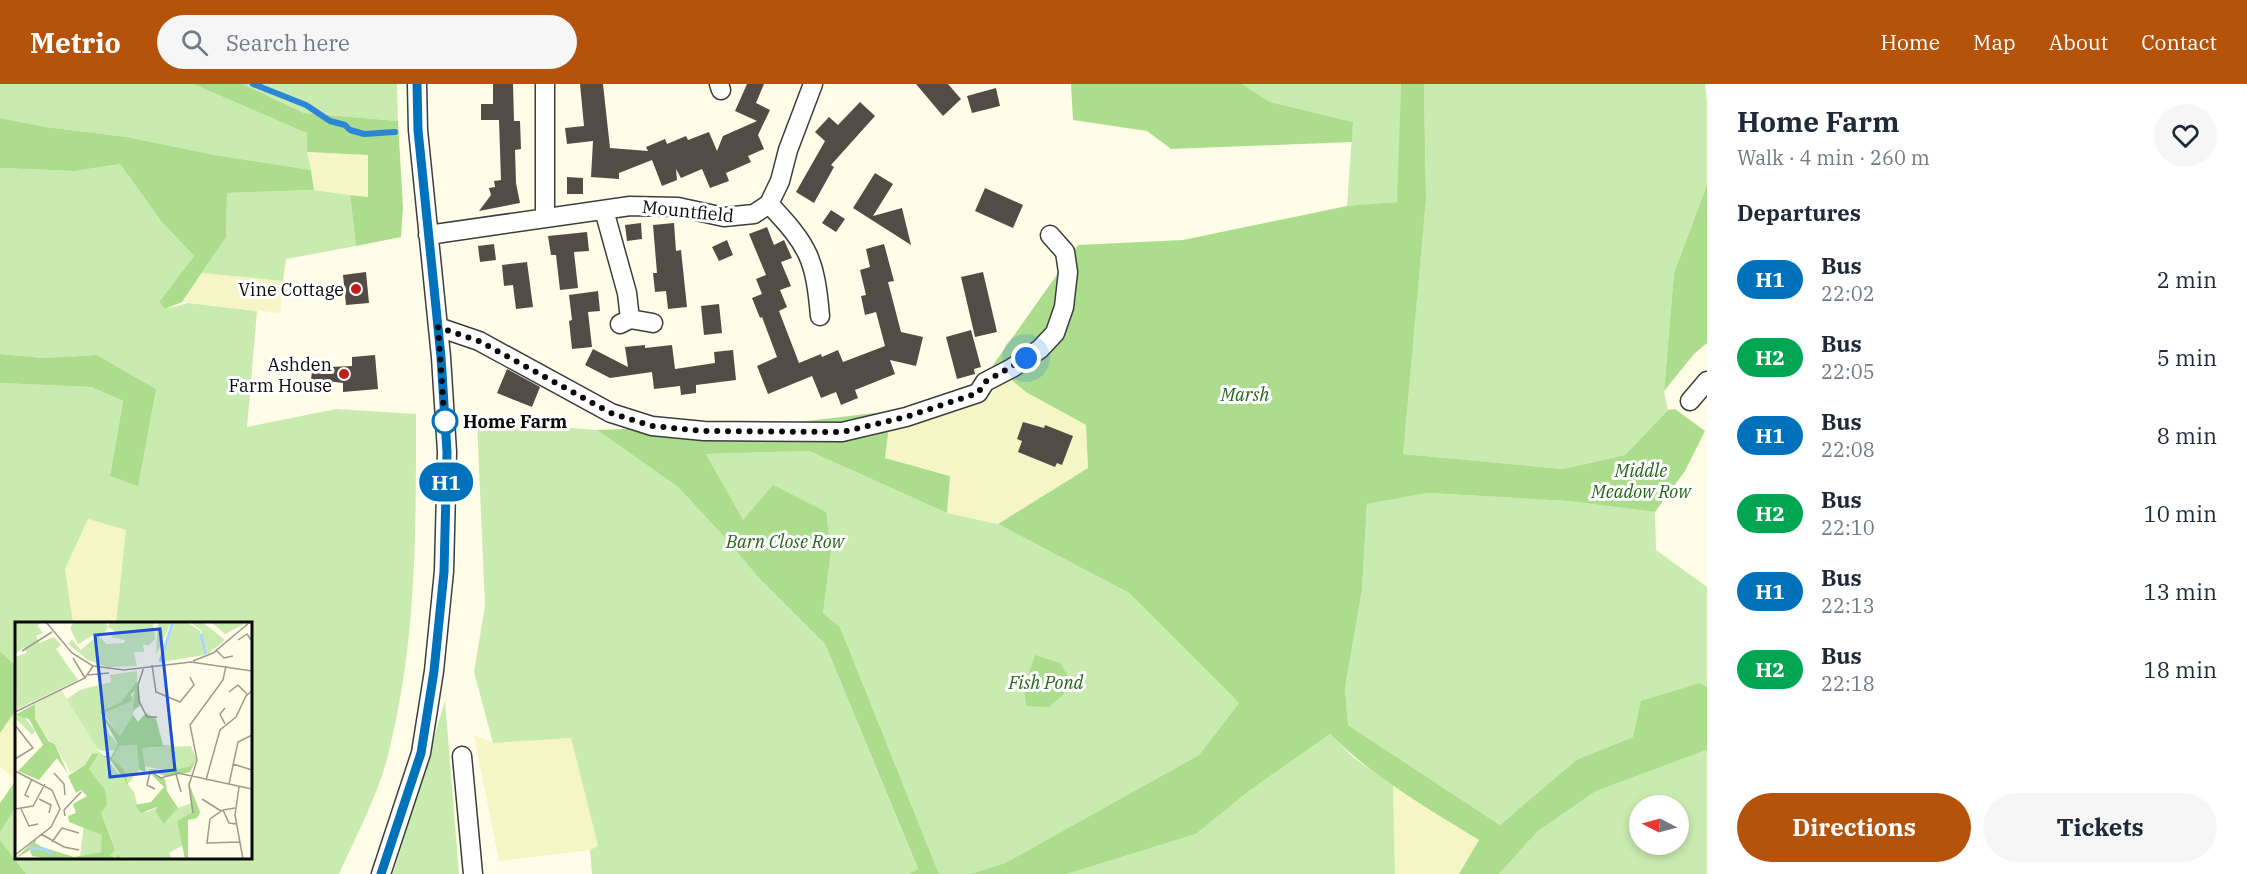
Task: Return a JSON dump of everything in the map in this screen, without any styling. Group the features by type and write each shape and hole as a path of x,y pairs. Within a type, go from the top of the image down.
{"street":[{"path":"381,874 421,753 434,671 444,572 447,452 438,327 418,130 417,84"},
{"path":"545,84 545,217"},
{"path":"813,84 788,150 780,182 769,204 794,230 809,254 817,283 820,316"},
{"name":"Mountfield","path":"428,235 545,217 652,205 694,209 724,217 741,217 754,214 769,204"},
{"path":"604,210 627,293 625,322 653,323"},
{"path":"438,327 479,341 611,413 652,426 704,431 842,432 906,417 978,393 985,382 1012,368 1040,349 1055,333 1064,307 1067,284 1065,252 1050,235"},
{"path":"462,756 473,874"}],"green space":[{"path":"0,84 193,84 308,133 307,152 311,170 215,155 127,137 46,127 0,118"},
{"path":"193,84 243,84 304,113 398,121 403,208 401,237 356,246 350,195 368,197 368,155 307,152 307,133"},
{"path":"243,84 397,84 398,121 304,113"},
{"path":"1071,84 1242,84 1270,102 1353,122 1352,142 1171,149 1147,131 1073,120"},
{"path":"1242,84 1401,84 1398,202 1347,206 1353,122 1270,102"},
{"name":"Marsh","path":"1401,84 1424,84 1426,200 1403,454 1563,469 1625,455 1668,410 1675,409 1705,431 1685,471 1655,512 1568,501 1428,493 1367,504 1362,590 1345,688 1348,725 1500,825 1576,760 1633,737 1641,701 1700,683 1707,687 1707,750 1596,791 1538,831 1499,874 1459,874 1479,840 1382,778 1330,734 1249,791 1196,834 1067,874 970,874 1005,863 1199,755 1239,703 1129,593 998,524 1088,468 1086,425 1026,392 993,365 1078,245 1183,240 1347,206 1397,202"},
{"path":"1424,84 1705,84 1707,185 1674,273 1664,391 1668,410 1625,455 1563,469 1402,454 1426,200"},
{"path":"0,118 46,127 127,137 215,155 311,170 314,190 227,193 226,237 182,302 165,309 159,302 194,256 161,221 120,164 75,171 0,168"},
{"path":"307,152 368,155 368,197 314,190"},
{"path":"120,164 161,221 194,256 159,302 165,309 188,303 257,311 247,427 336,409 416,414 413,583 405,667 398,709 380,783 339,874 26,874 0,840 0,832 15,809 15,859 252,859 252,622 116,622 126,530 88,519 65,569 73,622 15,622 15,665 0,651 0,383 91,387 123,401 110,476 156,389 97,355 43,358 0,354 0,168 75,171"},
{"path":"1707,185 1707,343 1694,354 1664,391 1674,273"},
{"path":"314,190 350,195 356,246 286,259 283,281 202,273 226,236 227,193"},
{"path":"202,273 283,281 280,313 182,302"},
{"path":"0,354 43,358 97,355 156,389 138,486 110,476 123,401 91,387 0,383"},
{"path":"1005,376 1026,392 1086,425 1088,468 998,524 947,513 950,475 885,458 891,411 987,399"},
{"name":"Barn Close Row","path":"891,411 885,458 950,476 947,513 809,451 706,454 743,520 773,485 826,512 831,552 823,613 840,627 939,874 908,874 918,869 825,644 756,575 678,487 597,430 729,425 758,427"},
{"path":"477,421 597,430 678,487 756,575 825,644 918,870 908,874 592,874 590,850 598,846 571,738 493,743 474,672 485,606"},
{"path":"809,451 947,513 998,524 1129,593 1239,703 1199,755 1005,863 970,874 939,874 840,627 823,613 831,552 743,521 706,454"},
{"path":"1428,493 1568,501 1655,512 1656,550 1707,587 1707,687 1700,683 1633,737 1576,760 1500,825 1348,725 1345,688 1362,590 1367,504"},
{"path":"88,519 126,530 116,622 73,622 65,569"},
{"path":"0,651 15,665 15,711 0,733"},
{"name":"Fish Pond","path":"1035,655 1060,663 1068,676 1064,694 1049,707 1026,706 1024,688"},
{"path":"445,701 459,874 393,874"},
{"path":"15,711 15,779 0,767 0,733"},
{"path":"1330,734 1354,758 1393,785 1395,874 1067,874 1196,834 1249,791"},
{"path":"474,735 493,743 571,738 598,846 590,850 499,861"},
{"path":"1707,750 1707,874 1499,874 1538,831 1596,791"},
{"path":"15,781 15,809 0,832 0,803"},
{"path":"1393,785 1479,840 1459,874 1395,874"},
{"path":"0,840 26,874 0,874"}],"building":[{"path":"493,84 513,84 514,121 520,121 521,149 515,150 516,183 520,203 479,211 491,195 489,188 495,187 494,181 501,180 499,120 481,120 481,104 493,104"},
{"path":"580,84 603,84 610,148 648,151 646,147 665,139 667,144 686,136 688,140 709,132 717,151 723,136 757,121 735,111 747,84 764,84 756,103 770,110 758,135 764,149 748,156 751,162 726,173 729,181 710,188 702,169 681,178 676,169 677,180 662,186 652,160 619,173 619,179 591,177 593,141 567,144 565,128 584,126"},
{"path":"916,84 948,84 961,99 943,116"},
{"path":"996,88 1000,106 972,113 967,96"},
{"path":"860,102 875,116 831,165 834,167 814,203 796,192 825,141 815,132 829,117 838,125"},
{"path":"875,173 893,184 873,216 902,208 911,245 853,208"},
{"path":"567,177 583,178 583,194 567,194"},
{"path":"985,188 1023,205 1013,228 975,211"},
{"path":"831,210 845,219 836,232 822,223"},
{"path":"641,223 642,239 627,241 625,225"},
{"path":"674,223 676,251 681,250 687,307 668,309 666,291 655,292 653,273 657,273 653,225"},
{"path":"767,227 774,245 784,240 792,258 781,262 791,286 780,290 787,307 779,311 799,363 838,350 843,362 885,346 876,312 865,315 861,296 866,295 860,270 870,267 866,249 884,244 894,281 888,282 901,332 923,337 916,366 890,360 895,374 855,390 858,398 841,405 836,392 821,398 812,376 768,394 757,366 777,357 752,298 762,294 756,279 766,275 749,234"},
{"path":"587,232 589,251 574,252 578,288 560,290 556,255 551,255 548,236"},
{"path":"727,240 733,255 719,261 712,247"},
{"path":"494,244 496,260 480,262 478,246"},
{"path":"527,262 533,307 516,309 513,285 504,286 502,265"},
{"name":"Vine Cottage","path":"366,272 369,303 346,305 343,275"},
{"path":"983,272 997,332 975,337 961,277"},
{"path":"598,291 600,311 588,312 592,347 572,349 569,295"},
{"path":"719,304 722,333 704,335 701,306"},
{"path":"971,330 981,367 974,369 975,374 957,379 946,337"},
{"path":"645,345 645,348 672,345 675,369 715,363 714,352 733,350 736,380 696,385 696,393 681,395 680,386 654,389 652,372 610,378 585,365 593,349 628,367 625,347"},
{"name":"Ashden Farm House","path":"375,355 378,389 343,392 343,383 311,379 313,365 352,366 352,357"},
{"path":"507,369 540,387 532,407 497,393"},
{"path":"1023,422 1044,428 1045,425 1073,436 1062,465 1057,463 1055,467 1018,452 1022,441 1017,439"}],"waterway":[{"path":"253,84 306,105 330,121 345,125 350,130 364,134 395,132"}],"bus line":[{"name":"H1","path":"381,874 421,753 434,671 444,572 447,452 441,357 418,130 417,84"}],"place":[{"name":"Vine Cottage","path":"356,289"},
{"name":"Ashden Farm House","path":"344,374"},
{"name":"Home Farm","path":"445,421"}],"route":[{"path":"445,421 445,428 438,327 479,341 611,413 652,426 704,431 842,432 906,417 978,393 985,382 1026,358"}],"park label":[{"name":"Middle Meadow Row","path":"1641,480"}]}
